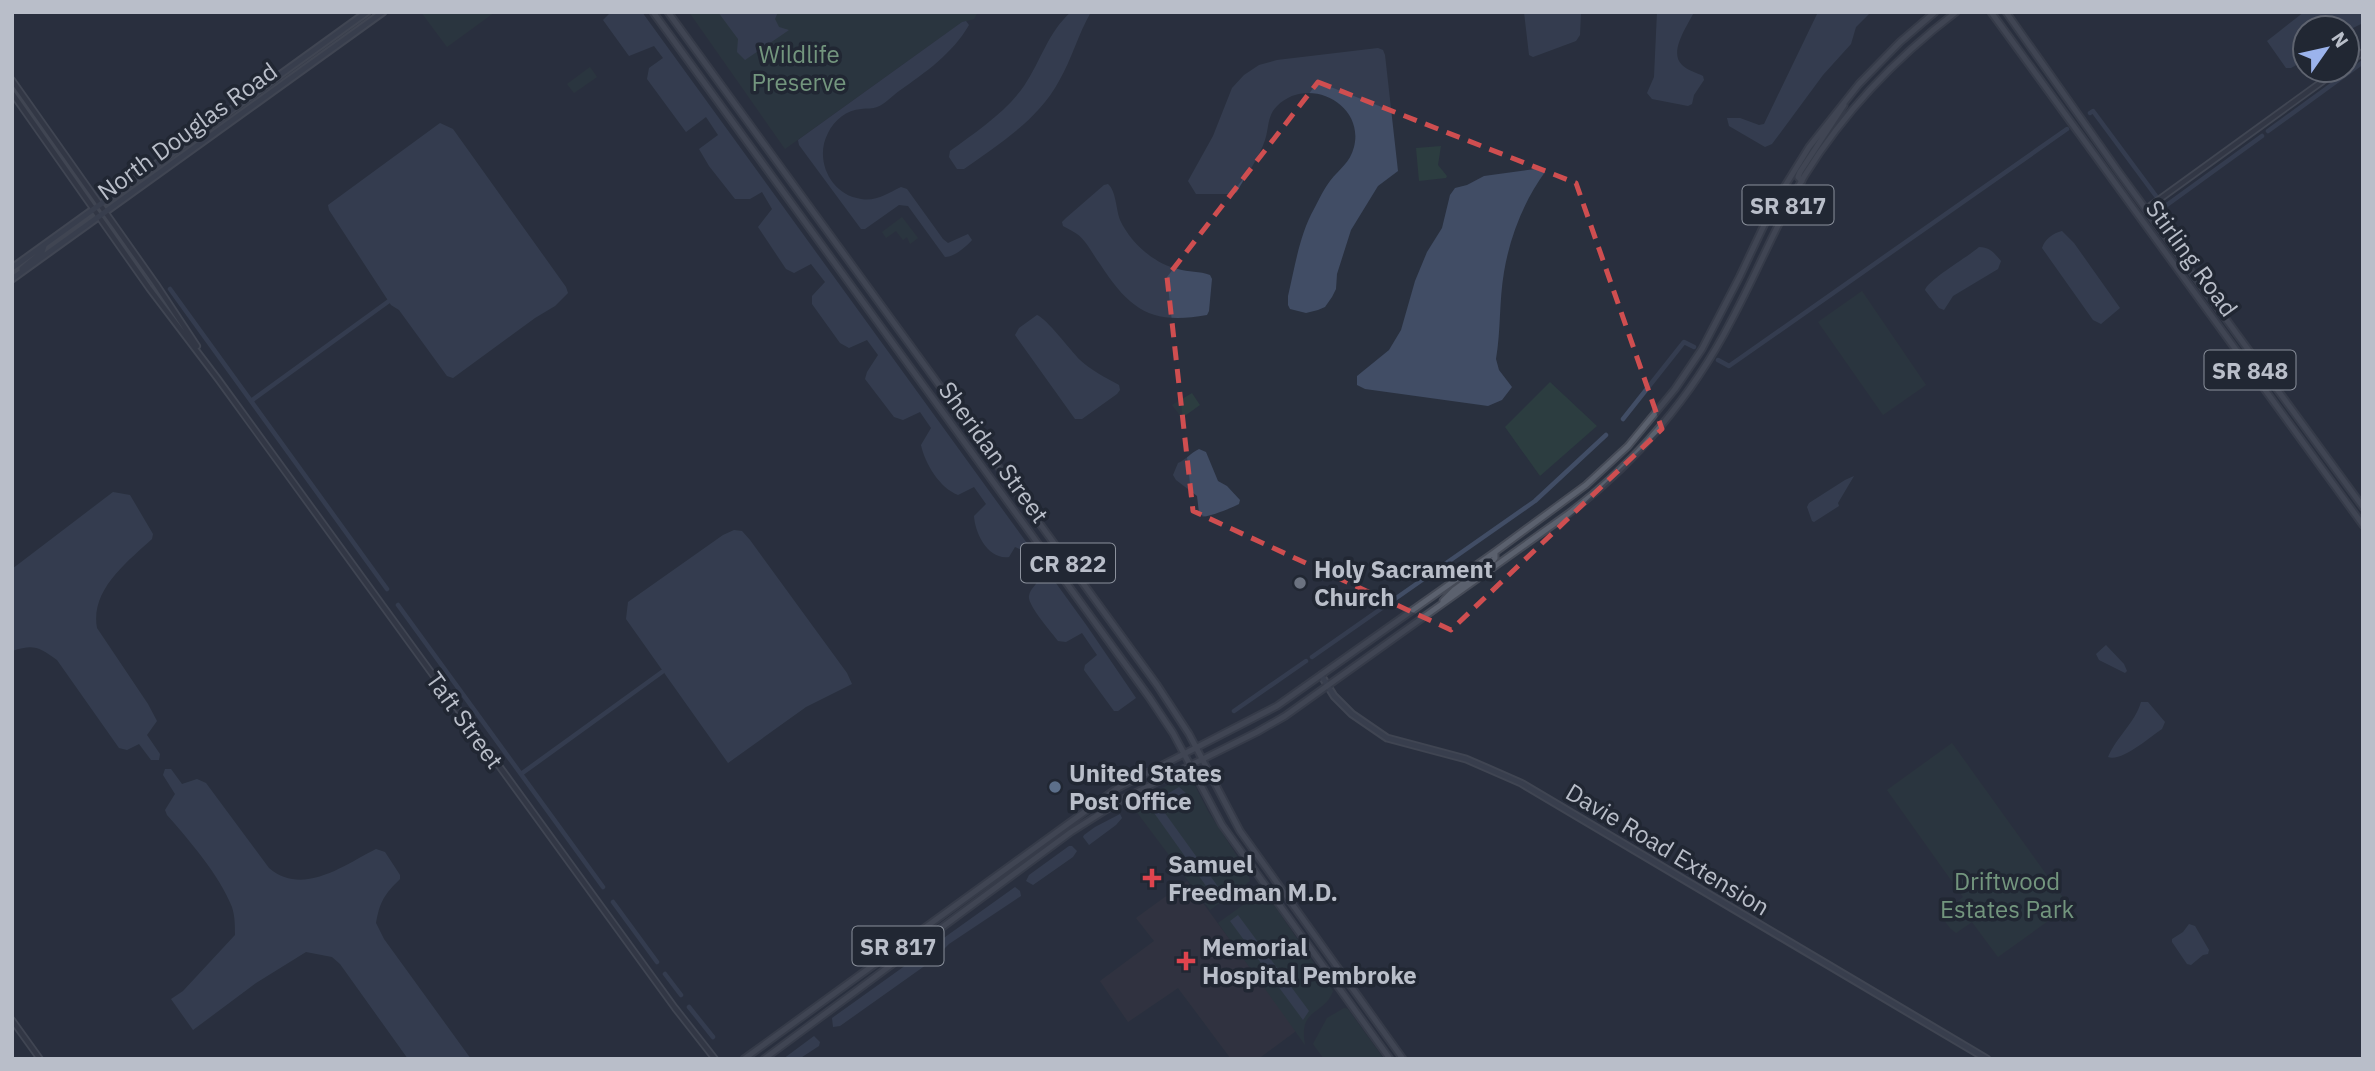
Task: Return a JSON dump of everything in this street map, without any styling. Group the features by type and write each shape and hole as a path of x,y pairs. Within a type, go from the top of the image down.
{"main road":[{"name":"North Douglas Road","path":"12,268 367,12"},
{"name":"North Douglas Road","path":"12,279 383,12"},
{"name":"Sheridan Street","path":"653,12 1149,697 1222,825 1390,1059"},
{"name":"Sheridan Street","path":"668,12 1157,685 1196,747 1240,831 1403,1059"},
{"name":"SR 817","path":"744,1059 1107,795 1146,772 1258,717 1495,552 1563,503 1606,467 1628,446 1675,389 1718,320 1774,202 1809,147 1849,96 1890,51 1935,12"},
{"name":"SR 817","path":"764,1059 1070,832 1123,799 1275,722 1571,512 1649,438 1685,394 1714,352 1802,181 1844,121 1874,86 1928,33 1955,12"},
{"name":"Stirling Road","path":"1991,12 2363,525"},
{"name":"Stirling Road","path":"2006,12 2363,507"},
{"path":"1802,181 1798,177 1800,172 1849,96"},
{"path":"2082,138 2097,141"},
{"path":"2138,214 2153,219"},
{"path":"18,274 26,263 42,252 45,244"},
{"path":"1441,605 1454,590 1490,563 1495,552"},
{"name":"Davie Road Extension","path":"1321,675 1327,686 1352,714 1387,738 1466,759 1521,783 1987,1059"}],"street":[{"name":"Taft Street","path":"12,80 156,284 218,379"},
{"path":"2146,209 2319,84"},
{"name":"Taft Street","path":"12,93 149,288 715,1059"},
{"path":"12,1020 40,1059"}],"highlighted area":[{"path":"1318,82 1576,183 1662,429 1451,630 1193,511 1167,277"}],"shaded area":[{"name":"Memorial Hospital Pembroke","path":"1187,881 1296,1031 1258,1059 1231,1059 1178,988 1128,1022 1100,981 1154,941 1136,918"}],"green space":[{"path":"421,12 495,12 447,47"},
{"name":"Wildlife Preserve","path":"689,12 978,12 974,19 962,22 785,149"},
{"path":"590,67 597,77 574,93 567,84"},
{"path":"1441,146 1438,165 1446,178 1419,181 1416,148"},
{"path":"902,217 918,238 910,244 907,237 903,240 896,231 886,238 882,232"},
{"path":"1862,291 1926,385 1883,415 1818,322"},
{"path":"1550,382 1597,426 1540,476 1505,427"},
{"path":"1192,393 1200,405 1182,418 1172,405"},
{"name":"Driftwood Estates Park","path":"1952,743 2069,906 1998,957 1972,922 1956,933 1940,915 1963,897 1887,790"},
{"path":"1181,779 1192,780 1208,811 1248,873 1250,881 1210,910 1130,803"},
{"path":"1265,892 1333,991 1324,1005 1308,1018 1304,1033 1305,1045 1218,923"},
{"path":"1344,1008 1348,1009 1384,1059 1324,1059 1313,1044 1327,1018"}],"water":[{"path":"611,12 642,12 1087,626 1136,698 1114,711 1084,670 1085,665 1097,655 1082,633 1066,642 1058,641 1046,626 1029,600 1039,576 1022,550 1015,547 1009,557 1002,557 984,544 974,516 986,504 974,487 958,495 945,487 934,475 921,445 931,428 920,412 903,420 894,417 865,379 878,355 867,340 849,348 840,343 812,304 812,296 825,282 811,264 794,273 786,269 758,227 772,209 762,192 750,199 735,199 699,149 718,135 706,117 686,132 647,79 649,68 663,58 654,46 629,56 603,20"},
{"path":"718,12 778,12 775,19 779,27 789,30 745,60 737,52 738,39"},
{"path":"1071,12 1091,12 1064,73 1050,95 1029,119 1004,140 964,169 957,169 949,157 950,151 990,121 1017,95 1056,28"},
{"path":"1524,12 1581,12 1580,35 1576,41 1533,57 1529,55"},
{"path":"1657,12 1694,12 1680,38 1677,53 1682,65 1703,76 1704,80 1694,95 1692,104 1688,106 1652,99 1647,93 1654,77"},
{"path":"1818,12 1871,12 1856,27 1851,44 1823,75 1772,144 1765,147 1729,126 1727,118 1764,124"},
{"path":"2363,12 2363,23 2361,24 2361,14 2301,14"},
{"path":"966,21 969,25 962,35 929,69 880,106 851,111 837,120 828,133 823,154 824,164 833,183 850,196 872,199 901,187 907,189 948,243 968,234 972,240 969,243 945,257 908,206 899,205 865,229 861,229 798,140"},
{"path":"2291,22 2291,68 2286,68 2267,41"},
{"path":"1378,48 1383,50 1385,55 1398,171 1378,186 1351,230 1337,274 1336,289 1325,307 1306,313 1290,309 1288,296 1309,219 1325,188 1347,162 1354,147 1355,132 1351,118 1343,107 1318,94 1304,93 1290,97 1271,114 1262,147 1237,192 1196,194 1188,181 1213,136 1232,88 1244,75 1259,65 1277,60"},
{"path":"440,123 453,129 568,293 555,306 453,378 447,376 399,310 391,305 328,205"},
{"path":"1542,168 1545,172 1524,207 1514,232 1504,272 1496,359 1499,370 1512,387 1502,400 1488,406 1365,389 1357,385 1357,376 1389,350 1401,330 1415,281 1427,252 1442,228 1450,195 1455,188 1484,176"},
{"path":"1108,184 1113,191 1120,220 1136,244 1169,266 1210,275 1212,279 1207,315 1171,318 1156,315 1132,303 1111,280 1081,237 1063,226 1062,222 1066,218"},
{"path":"2062,231 2074,243 2120,308 2101,324 2093,320 2042,248 2050,237"},
{"path":"1979,247 1989,249 2001,261 1998,269 1953,296 1944,310 1939,308 1925,290 1928,285"},
{"path":"1037,315 1080,360 1119,385 1117,394 1082,419 1075,419 1015,335 1019,328"},
{"path":"1199,449 1206,452 1218,481 1240,500 1236,506 1203,517 1199,513 1197,496 1173,475 1178,463"},
{"path":"1854,476 1838,503 1839,506 1812,521 1807,507 1809,503"},
{"path":"113,492 130,495 153,534 152,539 122,567 105,589 96,614 97,628 157,721 147,735 160,754 159,760 151,760 139,744 127,750 119,748 57,660 36,648 12,651 12,569"},
{"path":"734,530 742,531 750,540 847,673 852,684 806,707 728,763 626,619 628,602"},
{"path":"2106,645 2124,664 2127,671 2125,673 2099,660 2096,654"},
{"path":"2141,702 2148,702 2165,722 2162,729 2121,756 2108,757 2135,716"},
{"path":"165,769 171,769 182,784 197,779 206,783 269,868 282,876 296,880 309,879 337,870 376,849 385,852 400,879 384,899 376,923 384,939 471,1059 408,1059 340,964 332,957 306,952 256,983 193,1030 171,999 183,991 235,935 234,917 227,895 212,871 167,815 165,810 175,794 163,775"},
{"path":"1179,787 1186,793 1171,800 1162,809 1224,895 1216,900 1152,810 1154,802"},
{"path":"1120,814 1122,818 1116,825 1089,845 1084,835"},
{"path":"1069,846 1077,851 1073,857 1033,885 1026,881 1029,875"},
{"path":"1015,887 1021,896 949,944 933,960 840,1026 833,1027 832,1018"},
{"path":"1238,915 1309,1011 1303,1020 1230,921"},
{"path":"2189,924 2195,926 2209,950 2208,954 2191,965 2187,964 2172,942"},
{"path":"814,1036 820,1042 819,1046 799,1059 783,1059"}],"waterway":[{"path":"2268,131 2363,62"},
{"path":"2090,113 2093,111 2156,196"},
{"path":"1718,360 1729,366 2067,129"},
{"path":"2161,203 2164,207 2262,136"},
{"path":"170,289 387,589"},
{"path":"251,401 389,301"},
{"path":"1623,419 1684,342 1694,347"},
{"path":"1312,657 1535,501 1606,435"},
{"path":"398,605 603,887"},
{"path":"1234,711 1306,661"},
{"path":"521,774 662,672"},
{"path":"613,902 657,962"},
{"path":"665,974 681,995"},
{"path":"689,1007 713,1037"}],"place":[{"name":"Holy Sacrament Church","path":"1300,583"},
{"name":"United States Post Office","path":"1055,787"},
{"name":"Samuel Freedman M.D.","path":"1152,878"},
{"name":"Memorial Hospital Pembroke","path":"1186,961"}]}
